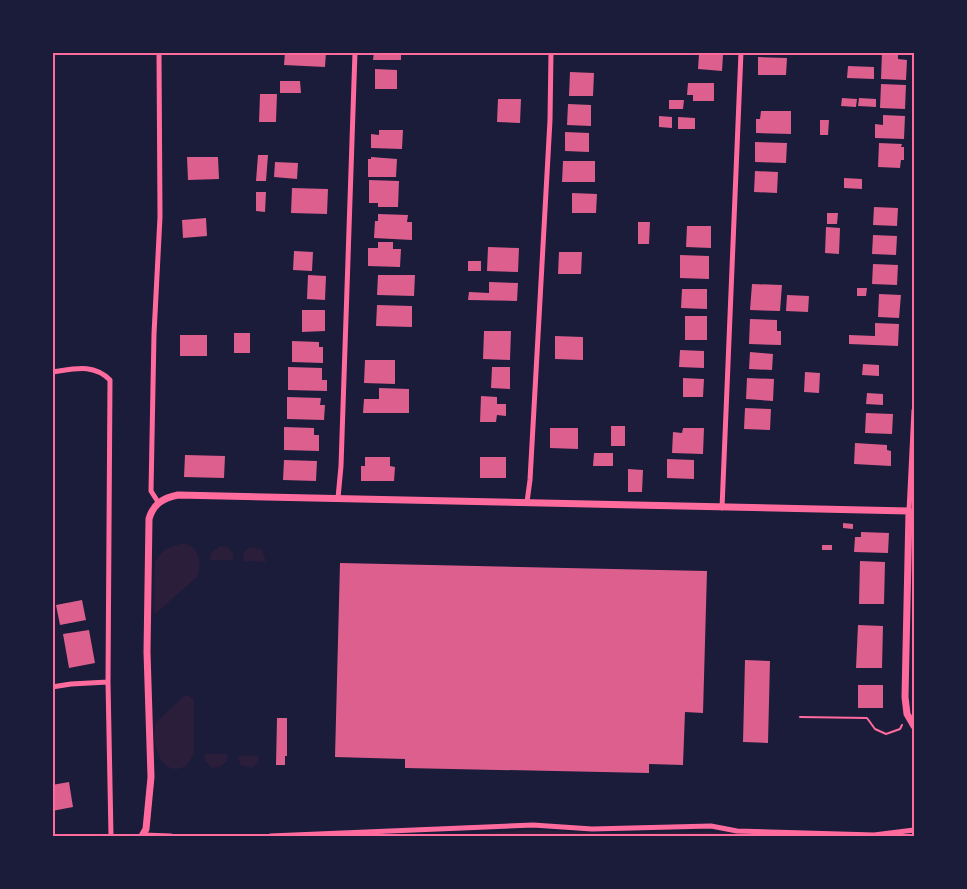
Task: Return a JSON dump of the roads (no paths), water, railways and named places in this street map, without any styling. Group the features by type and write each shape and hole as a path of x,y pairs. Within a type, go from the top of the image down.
{"street":[{"path":"158,502 151,491 154,334 160,217 159,52"},
{"path":"338,498 342,454 355,52"},
{"path":"527,502 531,469 551,52"},
{"path":"722,508 741,52"},
{"path":"52,372 88,368 101,372 110,380 108,682 111,837"},
{"path":"915,410 909,511 904,697 907,714 915,726"},
{"path":"171,837 143,836 147,824 151,777 147,652 148,538 151,512 158,502 169,497 178,495 338,498 909,511"},
{"path":"52,687 108,682"},
{"path":"270,837 532,825 592,829 711,826 737,831 874,835 915,830"}]}
